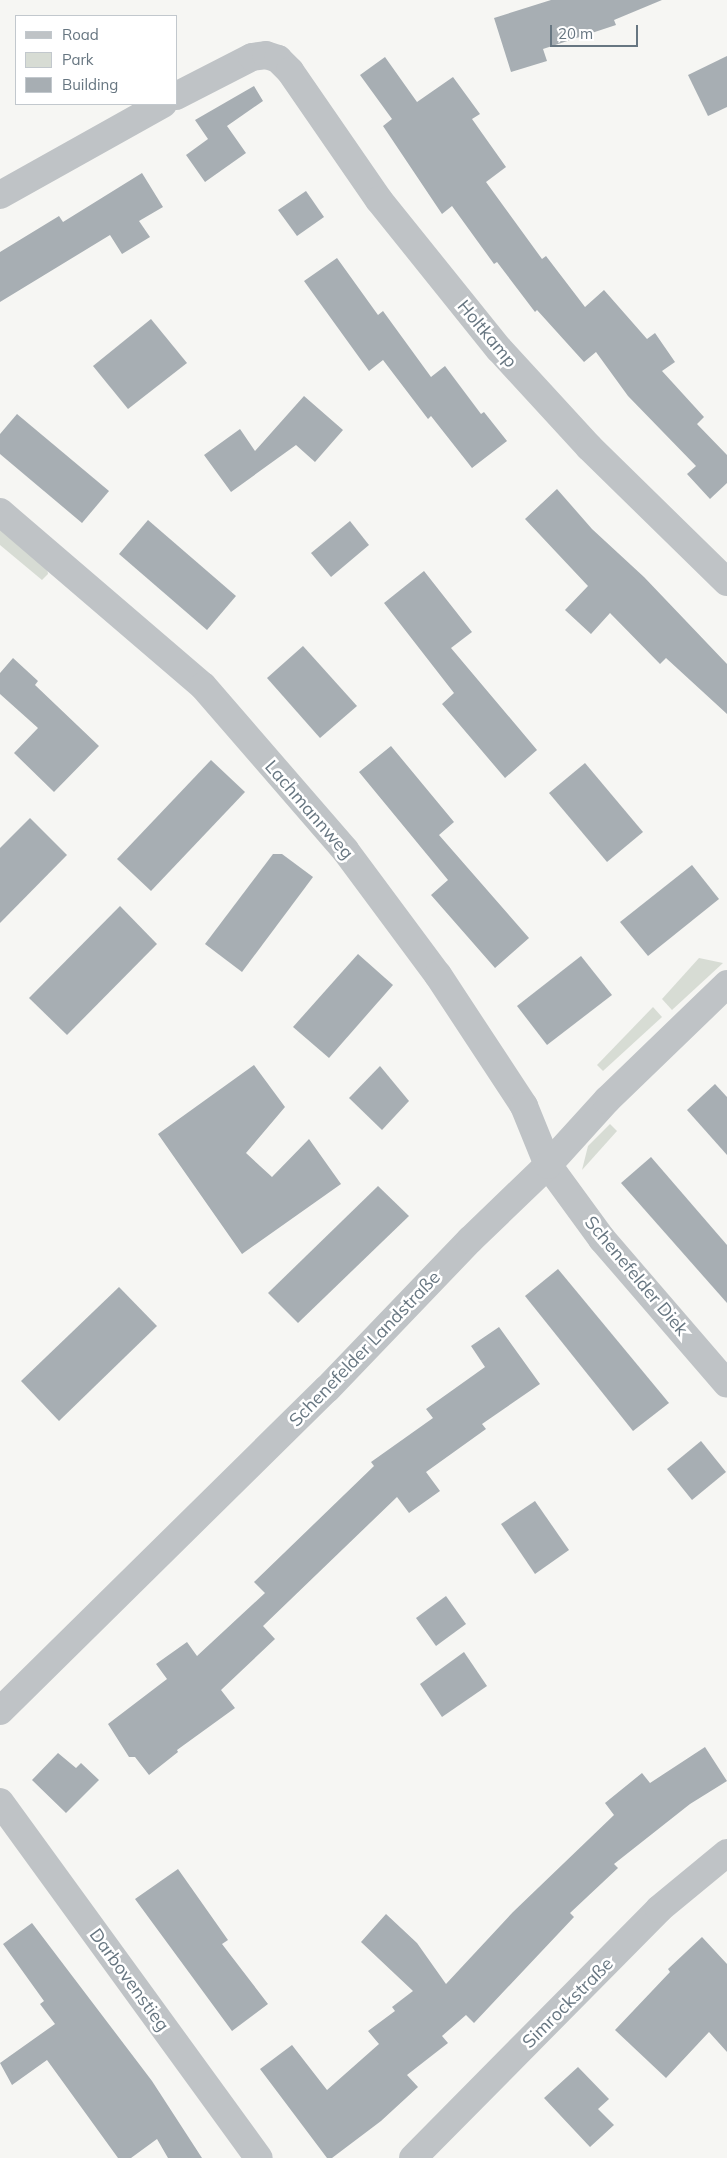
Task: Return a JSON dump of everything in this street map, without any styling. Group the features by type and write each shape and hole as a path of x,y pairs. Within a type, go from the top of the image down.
{"street":[{"name":"Holtkamp","path":"178,95 252,57 266,55 278,59 290,71 384,207 493,342 589,448 727,582"},
{"path":"0,195 160,105"},
{"name":"Lachmannweg","path":"0,512 203,686 345,850 438,975 524,1106 548,1165"},
{"name":"Schenefelder Landstraße","path":"0,1711 320,1396 470,1240 548,1165 614,1093 727,984"},
{"name":"Schenefelder Diek","path":"548,1165 602,1239 727,1384"},
{"name":"Darbovenstieg","path":"0,1802 259,2158"},
{"name":"Simrockstraße","path":"413,2158 659,1909 727,1853"}],"green space":[{"path":"0,528 47,567 48,574 42,580 0,545"},
{"path":"699,958 723,963 672,1010 662,999"},
{"path":"653,1007 662,1017 603,1071 597,1065"},
{"path":"610,1124 617,1131 582,1170 588,1146"}],"building":[{"path":"551,0 662,0 614,20 616,25 543,49 547,61 511,72 494,18"},
{"path":"727,56 727,107 708,116 688,75"},
{"path":"385,57 417,102 453,77 480,114 472,119 506,167 486,182 542,259 546,256 585,307 604,290 647,339 655,333 675,362 662,371 704,417 697,424 727,455 727,483 710,499 687,474 696,466 628,396 596,352 584,362 537,310 535,312 497,262 494,264 452,206 442,214 383,126 392,119 360,75"},
{"path":"254,86 263,101 227,126 246,153 205,182 186,155 208,139 195,120"},
{"path":"142,173 163,207 139,221 150,237 122,254 110,235 0,302 0,252 59,216 63,222"},
{"path":"306,191 324,217 297,236 278,210"},
{"path":"337,258 378,315 383,311 431,377 445,366 481,414 484,412 507,441 472,468 431,416 428,419 383,360 369,371 304,281"},
{"path":"151,319 187,363 128,409 93,366"},
{"path":"304,396 343,430 315,462 296,445 231,492 204,455 240,429 255,451"},
{"path":"17,414 109,491 82,523 0,454 0,434"},
{"path":"557,489 592,529 644,577 727,664 727,714 666,658 660,664 610,613 591,634 565,610 588,586 525,519"},
{"path":"148,520 236,596 207,630 119,554"},
{"path":"350,521 369,545 331,577 311,553"},
{"path":"424,571 472,632 451,648 537,750 505,778 442,704 454,693 384,603"},
{"path":"303,646 357,706 320,738 267,678"},
{"path":"13,658 38,681 35,685 99,746 54,792 14,753 38,728 0,694 0,673"},
{"path":"391,746 454,822 439,835 529,938 495,968 431,895 448,880 359,772"},
{"path":"211,760 245,792 151,891 117,859"},
{"path":"585,763 643,832 607,862 549,793"},
{"path":"30,818 67,855 0,923 0,848"},
{"path":"273,854 282,854 313,877 242,972 205,944"},
{"path":"692,865 719,899 648,956 620,922"},
{"path":"120,906 157,944 67,1035 29,998"},
{"path":"358,954 393,985 329,1058 293,1027"},
{"path":"581,956 612,995 547,1045 517,1006"},
{"path":"254,1065 285,1107 246,1153 272,1177 309,1139 341,1184 242,1254 158,1134"},
{"path":"380,1066 409,1101 382,1130 349,1098"},
{"path":"715,1084 727,1097 727,1155 687,1110"},
{"path":"651,1157 727,1245 727,1303 621,1183"},
{"path":"378,1186 409,1216 298,1323 268,1293"},
{"path":"558,1269 669,1403 633,1431 525,1296"},
{"path":"119,1287 157,1326 59,1421 21,1381"},
{"path":"499,1327 540,1384 482,1424 486,1429 426,1472 440,1491 409,1513 397,1497 263,1626 275,1639 221,1690 235,1708 177,1750 178,1752 149,1775 135,1757 129,1757 108,1724 167,1679 156,1664 187,1642 197,1656 265,1593 254,1582 374,1466 371,1462 433,1418 426,1409 485,1367 471,1346"},
{"path":"701,1441 726,1472 692,1500 667,1469"},
{"path":"535,1501 569,1550 535,1574 501,1524"},
{"path":"446,1596 466,1624 436,1646 416,1618"},
{"path":"464,1652 487,1686 442,1717 420,1684"},
{"path":"705,1747 727,1781 690,1804 614,1864 618,1868 570,1913 574,1917 474,2023 466,2015 442,2036 448,2043 407,2075 418,2087 381,2121 332,2158 327,2158 260,2069 292,2045 327,2090 379,2044 368,2031 395,2011 392,2007 413,1991 361,1942 386,1914 417,1943 446,1984 513,1912 614,1815 605,1803 642,1773 650,1783"},
{"path":"58,1753 76,1768 81,1763 99,1780 66,1813 32,1780"},
{"path":"178,1869 228,1940 222,1944 268,2004 232,2031 135,1899"},
{"path":"32,1923 152,2081 202,2158 168,2158 157,2139 131,2158 118,2158 47,2060 12,2085 0,2063 55,2024 40,2004 44,2001 3,1944"},
{"path":"702,1937 727,1964 727,2052 709,2032 666,2078 615,2030 670,1972 668,1969"},
{"path":"578,2067 609,2099 598,2109 614,2125 590,2147 544,2098"}]}
